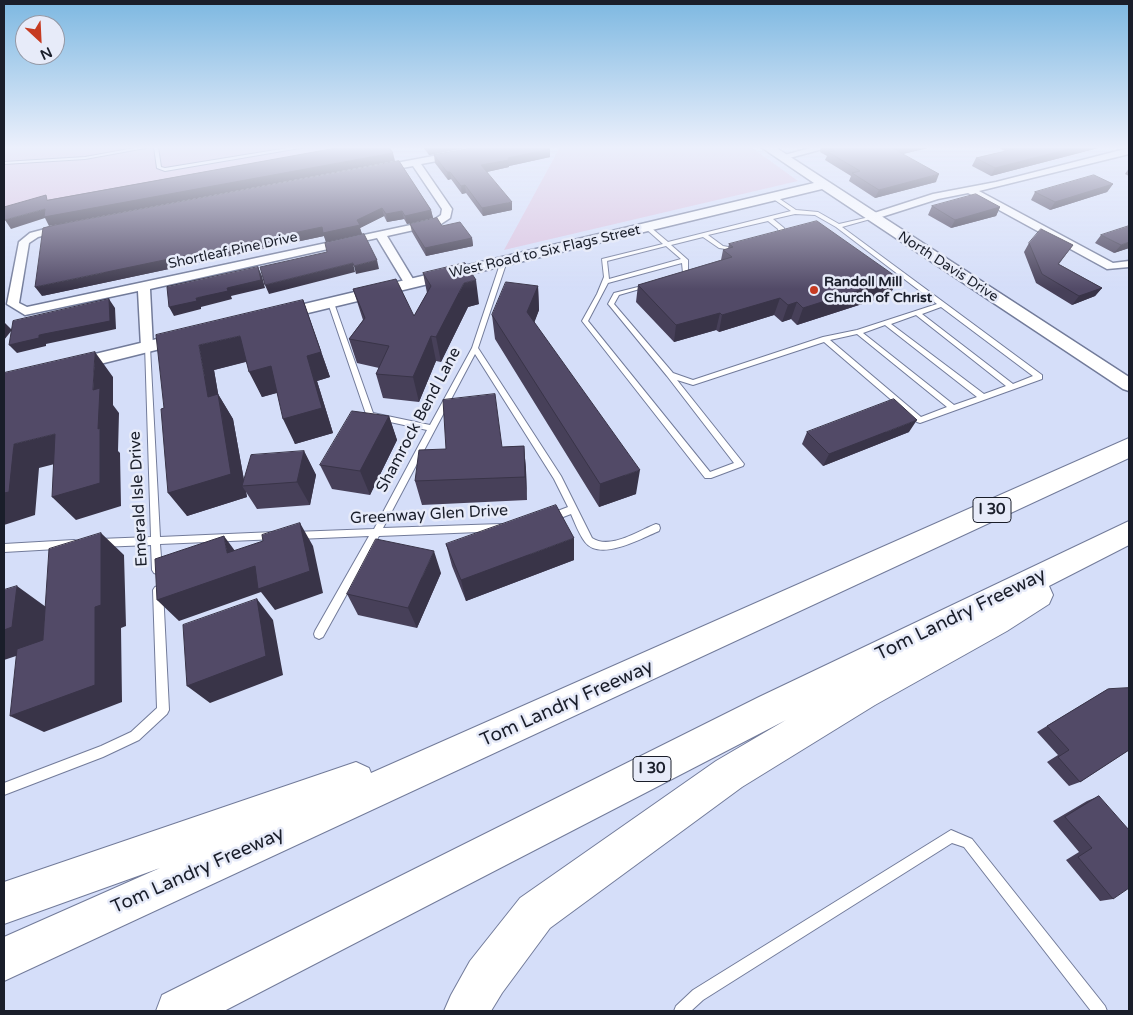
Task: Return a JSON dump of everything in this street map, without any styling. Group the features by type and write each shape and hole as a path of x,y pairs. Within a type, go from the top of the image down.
{"highway":[{"name":"Tom Landry Freeway","path":"4,959 1129,447"},
{"name":"Tom Landry Freeway","path":"178,1011 771,709 1129,532"},
{"path":"467,1011 486,977 535,913 650,829 729,774 862,692 996,620 1129,540"},
{"path":"4,904 92,871 329,791 537,717"}],"street":[{"name":"Shortleaf Pine Drive","path":"77,225 34,235 24,242 13,304 25,311 46,308 437,222 446,216 446,209 436,194"},
{"name":"West Road to Six Flags Street","path":"263,319 785,194"},
{"name":"North Davis Drive","path":"837,194 1124,381"},
{"path":"872,217 936,196 948,194"},
{"path":"978,194 1111,267 1129,264"},
{"path":"380,234 410,284"},
{"path":"144,286 147,347"},
{"path":"61,367 205,333"}],"lane":[{"path":"774,197 794,212"},
{"path":"660,281 616,294 611,304 740,464 708,476 585,320 607,277 604,260 794,212 816,213 838,226 1039,377 920,420 825,339"},
{"path":"838,226 872,217"},
{"path":"768,219 781,228 782,234 775,242"},
{"path":"647,227 685,260 686,274 669,279"},
{"path":"704,234 721,247 743,250"},
{"path":"605,282 685,260"},
{"path":"504,261 475,348 558,478 590,541 597,546 606,547 656,528"},
{"path":"331,303 370,415 432,428"},
{"path":"668,373 693,383 825,339 858,332 943,304"},
{"path":"917,314 1012,387"},
{"path":"886,323 983,398"},
{"path":"858,332 953,408"},
{"name":"Emerald Isle Drive","path":"4,789 103,751 135,736 163,710 147,347"},
{"name":"Shamrock Bend Lane","path":"319,634 376,533 475,348"},
{"path":"542,521 573,509"},
{"name":"Greenway Glen Drive","path":"290,536 513,526"},
{"path":"4,548 280,536"},
{"path":"681,1011 698,995 951,836 968,844 1100,1011"}],"shaded area":[{"path":"4,194 91,194 4,210"},
{"path":"534,194 741,194 504,250"}],"building":[{"path":"78,194 167,194 44,217 45,209 5,220 4,218 4,207 46,195 47,200"},
{"path":"220,194 421,194 431,210 405,216 402,211 386,214 382,208 357,220 360,225 323,233 322,227 35,287 43,228"},
{"path":"472,194 506,194 512,202 482,208"},
{"path":"977,194 1000,207 955,220 932,206"},
{"path":"1040,194 1080,194 1055,202"},
{"path":"437,218 442,226 460,222 472,238 425,248 410,224"},
{"name":"Randoll Mill Church of Christ","path":"817,221 898,278 803,308 797,302 788,305 780,298 722,315 720,313 676,325 638,285 732,257 723,250 733,247 729,244"},
{"path":"1129,226 1129,242 1121,245 1101,235"},
{"path":"1041,229 1073,245 1058,264 1102,288 1079,296 1042,274 1029,243"},
{"path":"364,234 377,260 354,266 353,263 265,285 260,267 327,252 325,243"},
{"path":"465,263 476,280 464,283 436,337 431,336 413,377 376,374 389,346 349,339 365,318 353,289 396,279 414,316 431,286 423,273"},
{"path":"258,267 261,280 227,288 228,291 196,298 197,301 169,307 167,287"},
{"path":"506,282 538,286 527,312 640,470 600,484 492,315"},
{"path":"109,299 110,321 39,335 39,338 9,345 13,321"},
{"path":"303,300 321,352 307,356 322,408 283,419 271,366 249,372 240,336 199,345 208,397 218,394 231,474 168,493 161,409 164,408 156,335"},
{"path":"95,352 93,390 100,388 98,429 100,428 100,483 52,497 55,434 14,444 9,492 4,493 4,373"},
{"path":"495,394 502,447 524,446 525,477 415,481 419,450 446,449 443,400"},
{"path":"894,399 917,420 829,454 807,432"},
{"path":"352,411 389,416 360,471 320,465"},
{"path":"304,451 297,482 242,486 251,455"},
{"path":"556,505 574,538 461,580 446,544"},
{"path":"300,523 310,571 258,589 255,566 157,600 155,559 224,536 227,553 263,541 262,535"},
{"path":"101,533 101,605 95,607 95,685 10,716 17,649 43,640 49,549"},
{"path":"376,539 434,551 408,608 347,594"},
{"path":"17,586 12,627 4,630 4,590"},
{"path":"257,599 266,656 187,686 183,625"},
{"path":"1129,688 1129,750 1080,782 1058,757 1069,750 1047,726 1108,689"},
{"path":"1099,796 1129,830 1129,888 1113,899 1078,857 1092,848 1065,817"}],"place":[{"name":"Randoll Mill Church of Christ","path":"814,290"}]}
